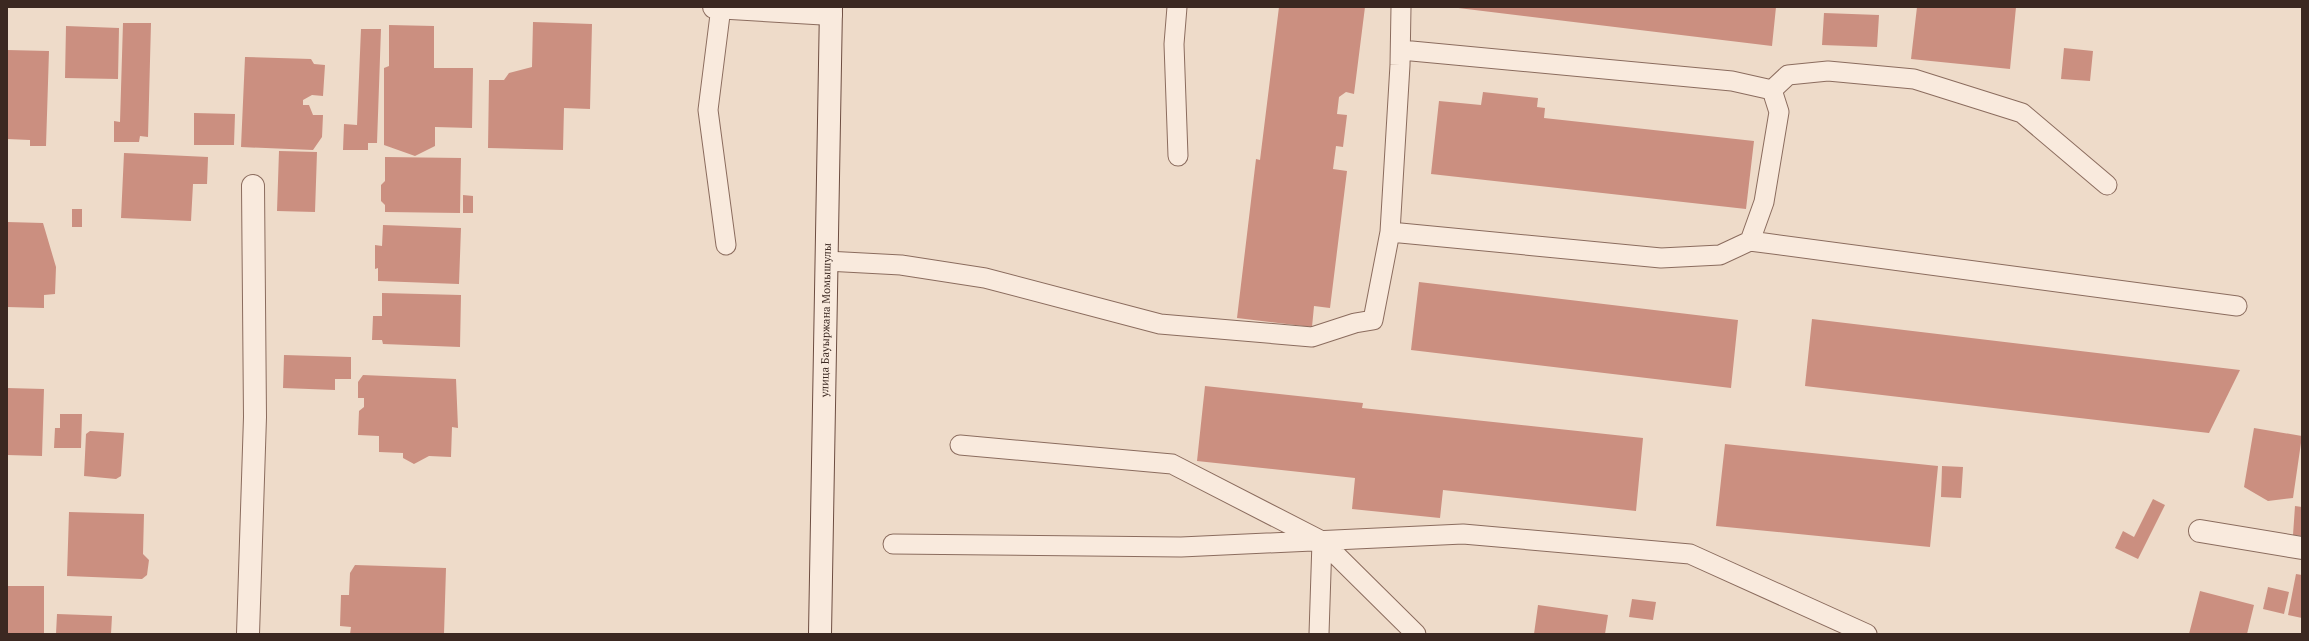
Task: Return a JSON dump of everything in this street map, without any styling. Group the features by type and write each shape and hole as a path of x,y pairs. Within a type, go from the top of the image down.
{"street":[{"path":"714,7 831,11"},
{"name":"улица Бауыржана Момышулы","path":"820,634 831,11"},
{"path":"248,634 255,417 253,186"},
{"path":"2200,531 2302,548"}],"lane":[{"path":"721,7 708,110 726,245"},
{"path":"1177,7 1174,44 1178,156"},
{"path":"826,261 901,265 985,278 1160,324 1312,337 1355,323 1373,320 1390,232 1401,50 1401,7"},
{"path":"1401,50 1732,81 1772,90"},
{"path":"1772,90 1788,75 1828,71 1914,79 2022,113 2107,185"},
{"path":"1750,242 1764,202 1779,112 1772,90"},
{"path":"1390,232 1661,258 1720,255 1750,242 2237,306"},
{"path":"960,445 1172,464 1322,541 1416,634"},
{"path":"892,544 1181,547 1463,534 1690,554 1867,634"},
{"path":"1319,634 1322,541"}],"building":[{"path":"1279,7 1365,7 1354,94 1346,92 1339,97 1337,114 1347,115 1343,147 1336,146 1333,169 1347,171 1330,308 1314,306 1312,327 1237,318 1256,159 1260,160"},
{"path":"1450,7 1776,7 1772,46"},
{"path":"1917,7 2016,7 2010,69 1911,59"},
{"path":"1824,13 1879,15 1877,47 1822,45"},
{"path":"533,22 592,24 590,109 564,108 563,150 488,148 489,80 504,80 509,73 532,67"},
{"path":"123,23 151,23 148,137 140,136 139,142 114,142 114,121 120,122"},
{"path":"389,25 434,26 434,68 473,68 472,128 435,127 435,146 415,156 384,145 384,68 389,66"},
{"path":"66,26 119,28 118,79 65,78"},
{"path":"361,29 381,29 377,143 368,143 368,150 343,150 344,124 357,125"},
{"path":"2064,48 2093,51 2090,81 2061,79"},
{"path":"7,50 49,51 46,146 30,146 30,140 7,139"},
{"path":"245,57 311,59 314,64 325,65 323,96 312,95 303,100 303,105 309,105 313,115 323,115 322,137 313,150 241,147"},
{"path":"1483,92 1538,98 1537,107 1545,108 1544,118 1754,141 1746,209 1431,174 1439,101 1481,105"},
{"path":"194,113 235,114 234,145 194,145"},
{"path":"279,151 317,152 315,212 277,211"},
{"path":"124,153 208,157 207,184 193,184 191,221 121,218"},
{"path":"385,157 461,158 460,213 385,212 385,205 381,201 381,185 385,181"},
{"path":"463,195 473,196 473,213 463,213"},
{"path":"72,209 82,209 82,227 72,227"},
{"path":"7,222 43,223 56,267 55,294 44,295 44,308 7,307"},
{"path":"383,225 461,228 459,284 378,281 378,268 375,269 375,245 382,246"},
{"path":"1419,282 1738,320 1731,388 1411,350"},
{"path":"382,293 461,295 460,347 383,344 382,340 372,340 373,316 382,316"},
{"path":"1812,319 2240,370 2209,433 1805,386"},
{"path":"284,355 351,357 351,379 335,379 335,390 283,388"},
{"path":"363,375 456,379 458,428 452,427 451,457 429,456 414,464 403,458 403,453 379,452 379,436 358,435 359,411 364,407 364,398 358,398 358,382"},
{"path":"1205,386 1363,403 1362,408 1643,438 1636,511 1443,490 1440,518 1352,509 1355,478 1197,461"},
{"path":"7,388 44,389 42,456 7,455"},
{"path":"60,414 82,414 81,448 54,448 55,428 60,428"},
{"path":"2254,428 2302,436 2293,498 2268,501 2244,487"},
{"path":"90,431 124,433 121,476 116,479 84,476 86,434"},
{"path":"1725,444 1938,466 1930,547 1716,526"},
{"path":"1942,466 1963,467 1961,498 1941,497"},
{"path":"2153,499 2165,505 2138,559 2115,548 2123,531 2134,537"},
{"path":"2295,506 2302,507 2302,536 2293,535"},
{"path":"69,512 144,514 143,554 149,560 147,575 142,579 67,576"},
{"path":"355,565 446,568 444,634 350,634 351,627 340,626 341,595 349,595 350,573"},
{"path":"2296,574 2302,575 2302,618 2288,615"},
{"path":"7,586 44,586 44,634 7,634"},
{"path":"2268,587 2289,592 2284,614 2263,609"},
{"path":"2200,591 2254,605 2247,634 2189,634"},
{"path":"1632,599 1656,602 1653,620 1629,617"},
{"path":"1538,605 1608,615 1605,634 1534,634"},
{"path":"57,614 112,616 111,634 56,634"}]}
